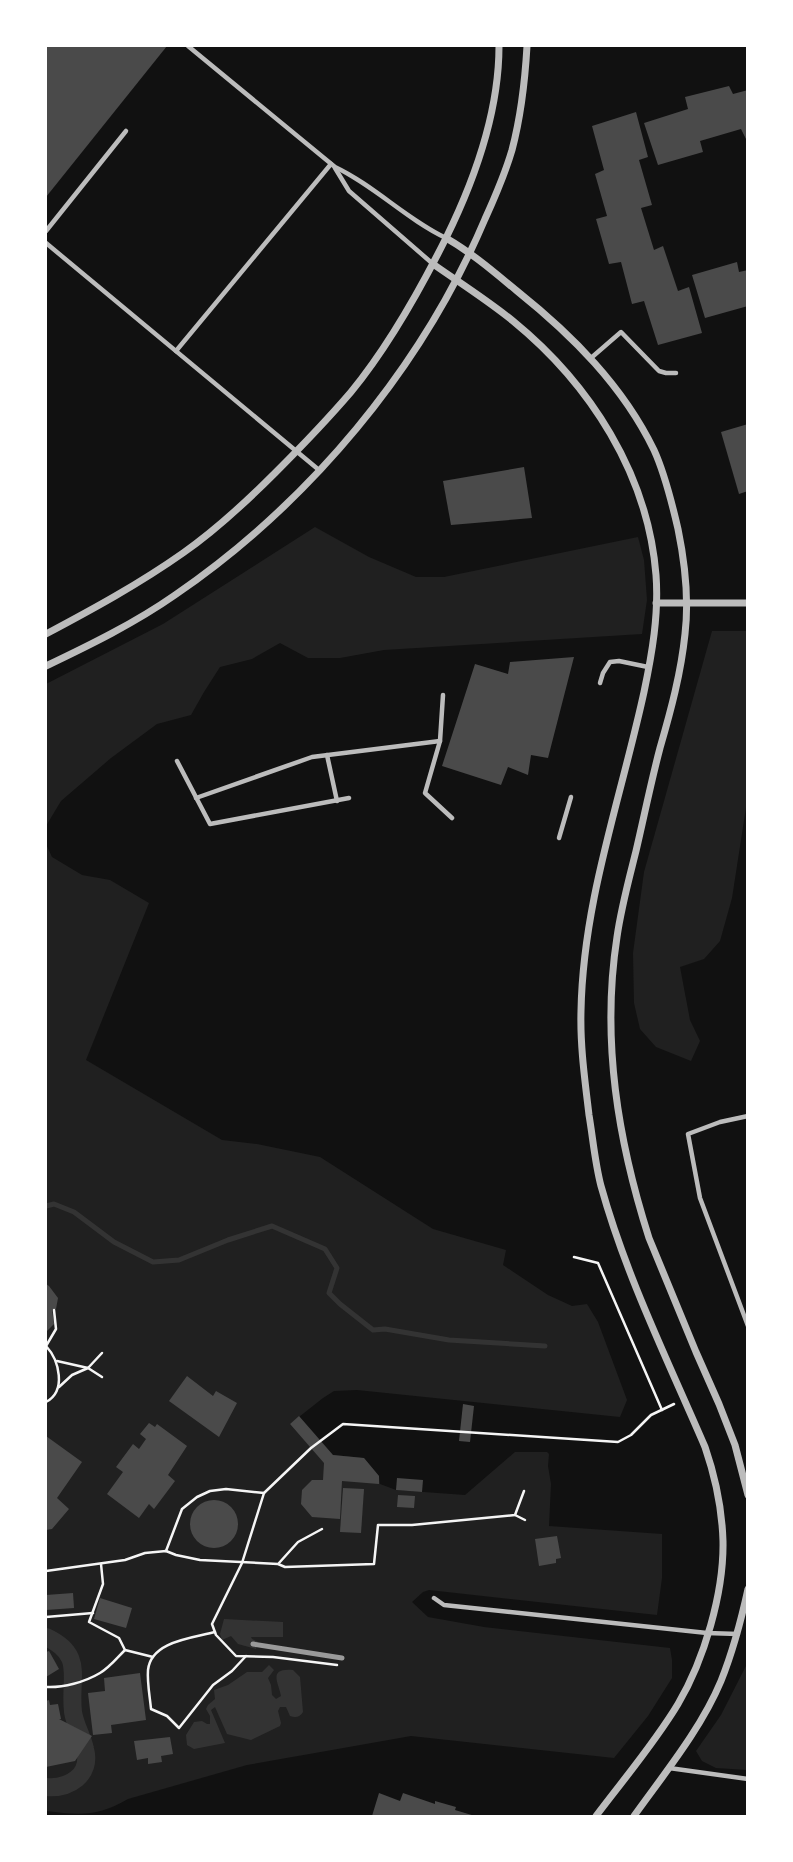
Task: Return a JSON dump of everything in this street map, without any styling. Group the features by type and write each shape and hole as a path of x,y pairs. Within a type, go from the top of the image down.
{"street":[{"path":"46,634 123,593 184,552 228,517 298,450 352,391 408,307 433,264 465,197 483,144 495,91 499,46"},
{"path":"46,666 132,622 194,582 239,546 296,495 354,431 397,376 457,281 503,177 524,90 527,46"},
{"path":"446,238 471,253 539,309 591,358 633,413 654,451 672,501 681,545 686,632 678,683 617,937 610,1003 611,1045 617,1111 638,1204 654,1251 735,1445 747,1495"},
{"path":"433,264 514,322 544,348 573,379 606,424 619,446 641,500 656,576 653,640 644,692 592,904 584,960 582,1054 602,1189 625,1259 705,1447 712,1468 723,1540 714,1611 691,1678 661,1729 596,1816"},
{"path":"656,603 747,603"},
{"path":"634,1816 708,1707 720,1683 738,1634 747,1589"}],"lane":[{"path":"188,46 333,166 357,178 419,224 446,238"},
{"path":"46,231 126,131"},
{"path":"333,166 349,191 433,264"},
{"path":"176,351 333,166"},
{"path":"46,243 319,470"},
{"path":"591,358 621,332 659,371 676,373"},
{"path":"600,683 610,663 619,661 648,667"},
{"path":"443,695 440,741 425,793 452,818"},
{"path":"196,798 312,757 440,741"},
{"path":"327,755 337,801"},
{"path":"177,761 210,824 349,798"},
{"path":"559,838 570,797"},
{"path":"747,1116 720,1122 688,1134 700,1198 747,1326"},
{"path":"434,1598 443,1605 738,1634"},
{"path":"668,1768 747,1779"}],"path":[{"path":"574,1257 598,1263 662,1410"},
{"path":"54,1310 56,1329 46,1346 55,1361 59,1387"},
{"path":"46,1402 72,1375 88,1368 102,1353"},
{"path":"55,1361 88,1368 102,1377"},
{"path":"337,1665 273,1657 236,1656 215,1632 212,1624 242,1563 264,1493 311,1448 343,1423 618,1441 631,1435 651,1415 684,1398"},
{"path":"166,1551 182,1509 197,1497 210,1491 226,1489 264,1493"},
{"path":"515,1515 524,1490"},
{"path":"46,1571 125,1560 145,1553 166,1551 200,1560 278,1564 285,1567 374,1564 378,1525 412,1525 515,1515 525,1520"},
{"path":"278,1564 298,1542 322,1529"},
{"path":"101,1564 103,1584 89,1622 119,1638 125,1650 153,1657"},
{"path":"46,1617 93,1613"},
{"path":"215,1632 165,1646 153,1657 148,1668 151,1709 167,1716 179,1728 213,1685 246,1656"},
{"path":"46,1687 83,1681 102,1672 125,1650"}],"shaded area":[{"path":"315,527 369,557 416,577 444,577 638,537 644,560 647,600 642,634 384,650 340,658 308,658 280,643 252,659 220,667 191,715 157,724 111,758 61,801 46,826 46,684 163,624"},
{"path":"712,631 747,631 747,801 732,898 720,941 704,959 680,967 690,1020 700,1041 691,1061 656,1047 640,1029 634,1003 633,953 644,872"},
{"path":"46,844 52,857 82,875 110,880 149,903 86,1060 222,1140 320,1157 433,1229 506,1250 503,1265 548,1295 572,1306 587,1304 598,1322 627,1400 620,1417 357,1390 334,1391 290,1424 324,1462 333,1455 364,1458 379,1476 380,1484 396,1490 465,1495 515,1452 547,1452 551,1484 549,1526 662,1534 662,1578 657,1615 429,1590 412,1602 428,1617 484,1627 670,1648 672,1678 648,1716 614,1758 411,1736 247,1765 128,1799 98,1812 79,1814 46,1811"},
{"path":"224,1619 283,1622 283,1637 251,1637 258,1642 256,1649 238,1644 231,1636 222,1640 220,1634"},
{"path":"747,1664 747,1770 716,1768 702,1761 696,1751 721,1715"},
{"path":"269,1665 274,1670 268,1678 272,1695 276,1699 281,1696 276,1677 280,1671 293,1670 300,1677 301,1715 290,1716 286,1707 280,1707 280,1726 251,1740 227,1734 215,1707 211,1710 225,1743 194,1749 187,1745 186,1735 194,1722 210,1724 206,1709 215,1699 214,1690 228,1685 247,1672 262,1672"}],"building":[{"path":"46,46 167,46 46,197"},
{"path":"729,86 733,94 748,90 748,143 741,129 700,141 703,152 658,165 644,123 688,109 685,97"},
{"path":"636,112 648,157 639,160 652,205 641,208 654,250 663,246 678,291 689,287 702,333 658,345 644,301 632,304 621,262 609,264 596,219 607,216 595,174 604,170 592,126"},
{"path":"737,262 739,272 748,270 748,306 705,318 692,275"},
{"path":"748,424 748,491 739,494 721,432"},
{"path":"524,467 532,518 451,525 443,481"},
{"path":"574,657 548,758 531,755 528,775 508,767 501,785 442,766 475,664 508,674 510,662"},
{"path":"46,1284 58,1298 56,1309 52,1310 54,1324 46,1332"},
{"path":"187,1376 213,1396 216,1391 237,1403 219,1437 169,1401"},
{"path":"463,1404 474,1406 470,1442 459,1441"},
{"path":"299,1416 333,1455 364,1458 379,1476 379,1484 342,1481 340,1519 312,1517 301,1504 302,1490 312,1480 323,1480 324,1463 290,1424"},
{"path":"149,1423 155,1427 157,1424 187,1446 168,1475 175,1481 154,1509 149,1504 139,1518 107,1494 123,1472 116,1467 133,1444 139,1449 146,1439 140,1434"},
{"path":"46,1436 82,1462 57,1498 69,1509 52,1529 46,1530"},
{"path":"397,1478 423,1480 422,1492 396,1490"},
{"path":"343,1488 364,1489 361,1533 340,1532"},
{"path":"398,1495 415,1496 414,1508 397,1507"},
{"path":"214,1500 231,1507 238,1524 231,1541 214,1548 197,1541 190,1524 197,1507"},
{"path":"557,1536 561,1558 556,1559 556,1563 539,1566 535,1539"},
{"path":"73,1593 74,1608 46,1610 46,1595"},
{"path":"100,1598 132,1608 126,1628 94,1619"},
{"path":"49,1651 59,1669 46,1677 46,1652"},
{"path":"140,1673 146,1720 111,1725 112,1733 93,1735 88,1693 105,1691 104,1678"},
{"path":"49,1700 50,1705 58,1704 59,1719 92,1736 75,1761 46,1767 46,1701"},
{"path":"170,1737 173,1754 161,1756 162,1762 148,1764 148,1758 137,1760 134,1741"},
{"path":"379,1793 400,1801 403,1793 435,1804 435,1801 456,1807 455,1810 475,1816 372,1816"}],"waterway":[{"path":"46,1206 54,1204 74,1212 114,1242 153,1262 179,1260 272,1226 325,1249 337,1268 329,1293 373,1330 385,1329 449,1340 545,1346"},
{"path":"46,1637 66,1651 71,1659 73,1712 86,1758 82,1773 77,1778 63,1786 46,1787"}],"railway":[{"path":"253,1644 342,1658"}]}
